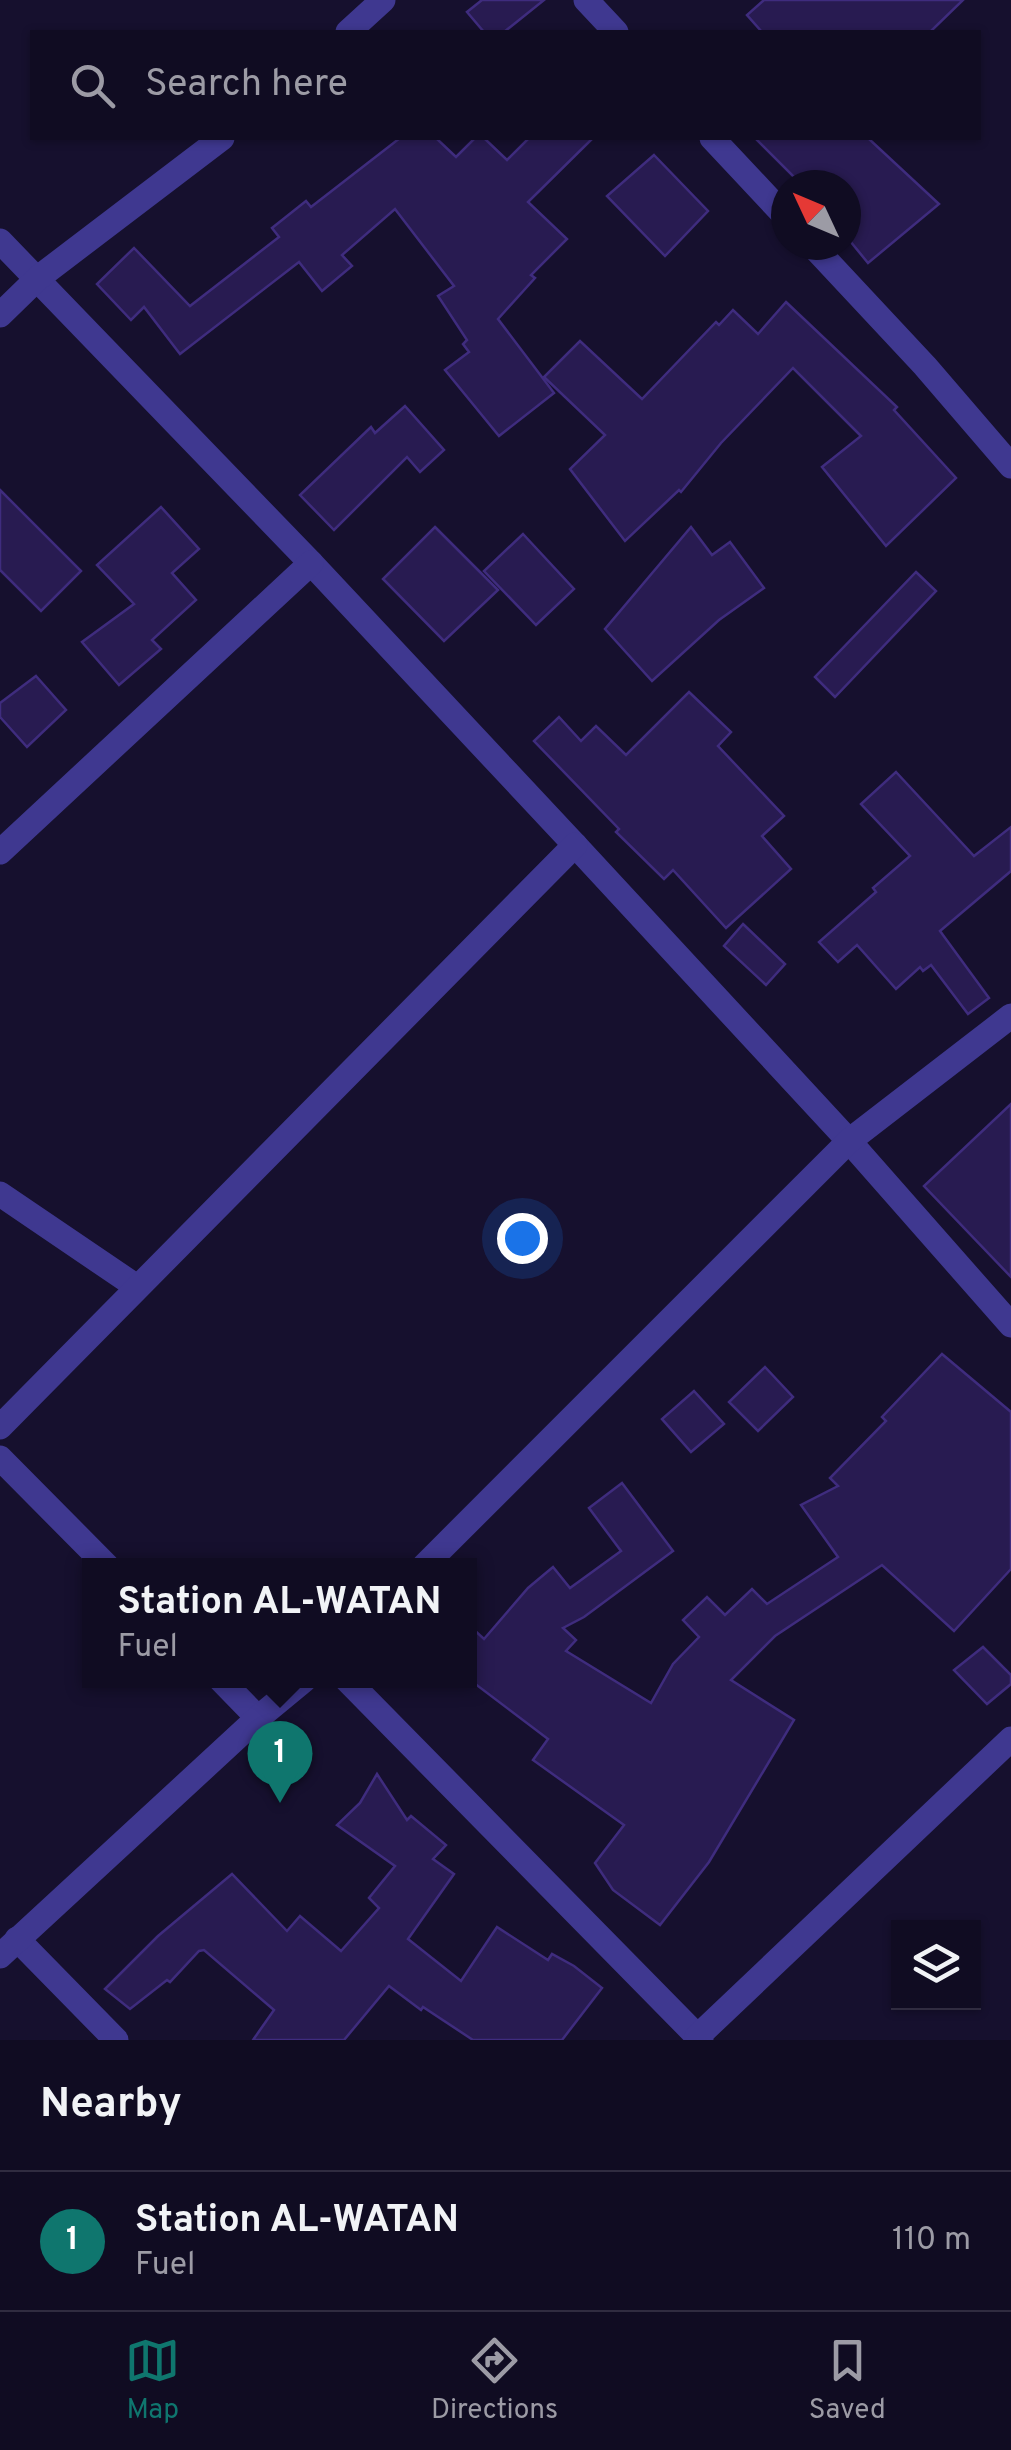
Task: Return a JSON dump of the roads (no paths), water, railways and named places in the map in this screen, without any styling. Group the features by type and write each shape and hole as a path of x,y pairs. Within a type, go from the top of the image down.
{"street":[{"path":"350,30 383,0"},
{"path":"586,0 614,30"},
{"path":"0,315 38,278 219,140"},
{"path":"714,140 771,201"},
{"path":"0,241 311,563 575,845 849,1141 1011,1325"},
{"path":"826,260 1011,466"},
{"path":"0,852 311,563"},
{"path":"0,1427 575,845"},
{"path":"432,1558 849,1141 1011,1016"},
{"path":"0,1194 136,1287"},
{"path":"0,1458 99,1558"},
{"path":"229,1688 258,1718"},
{"path":"116,2040 9,1947 294,1688"},
{"path":"355,1688 699,2038 1011,1739"}],"place":[{"name":"Station AL-WATAN","path":"280,1803"}]}
